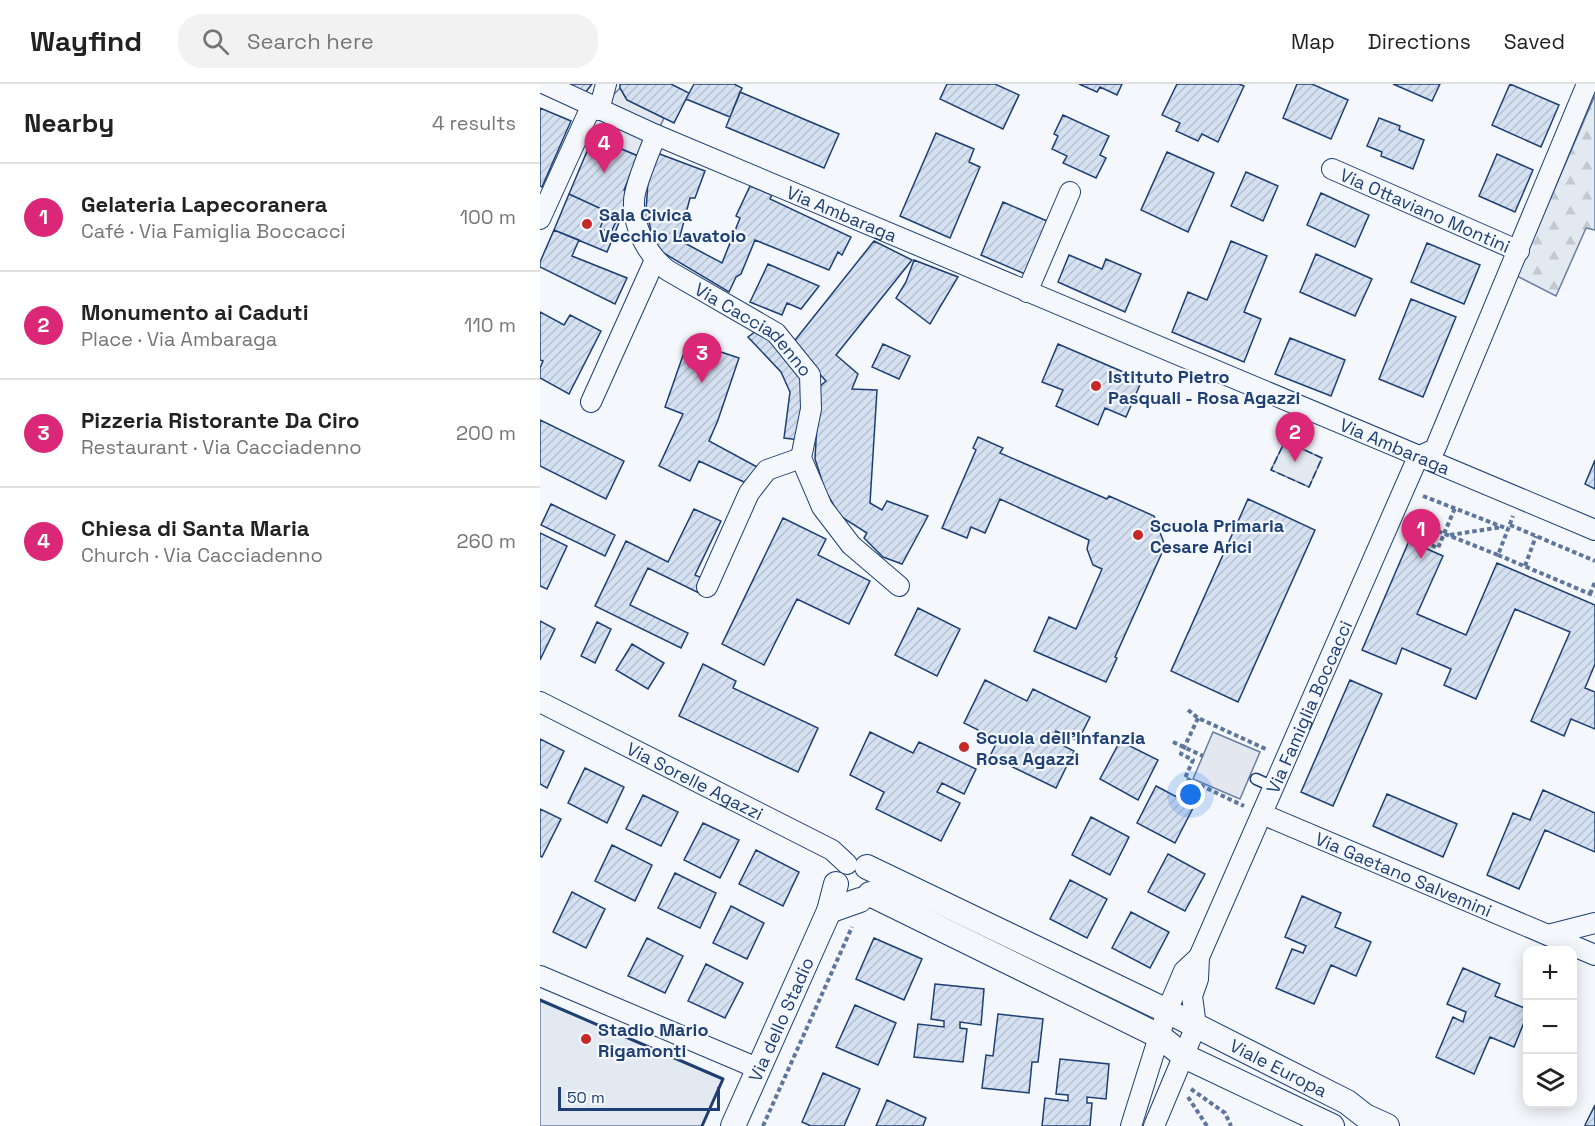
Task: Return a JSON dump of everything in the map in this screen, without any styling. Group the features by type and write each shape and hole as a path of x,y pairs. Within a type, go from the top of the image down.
{"street":[{"name":"Via Ambaraga","path":"544,84 656,135 1595,530"},
{"path":"540,219 606,84"},
{"name":"Via Ottaviano Montini","path":"1418,457 1435,449 1587,84"},
{"name":"Via Cacciadenno","path":"656,135 634,200 638,230 655,260 667,270 776,333 810,375 810,409 801,458"},
{"name":"Via Ottaviano Montini","path":"1332,169 1519,251"},
{"path":"1027,292 1070,192"},
{"path":"591,402 655,260"},
{"name":"Via Famiglia Boccacci","path":"1154,1126 1196,1026 1192,996 1198,979 1199,957 1262,814 1265,783 1418,457"},
{"path":"707,587 748,492 767,470 801,458 822,507 851,545 899,586"},
{"name":"Via Sorelle Agazzi","path":"540,702 832,850 850,872 1167,1011"},
{"name":"Via Gaetano Salvemini","path":"1262,814 1595,955"},
{"path":"862,905 874,880 871,872 850,872 839,892 844,898 1159,1036"},
{"name":"Via dello Stadio","path":"733,1126 829,911 850,872"},
{"path":"829,911 862,905"},
{"path":"1548,935 1595,923"},
{"name":"Via Famiglia Boccacci","path":"1131,1126 1167,1011 1184,971 1199,957"},
{"path":"540,975 758,1068"},
{"name":"Viale Europa","path":"1167,1011 1347,1102 1365,1116 1387,1126"},
{"name":"Viale Europa","path":"1159,1036 1184,1056 1332,1126"}],"path":[{"path":"1420,494 1536,536 1595,561"},
{"path":"1498,555 1507,527 1521,499"},
{"path":"1403,534 1438,548 1455,508"},
{"path":"1409,519 1595,596"},
{"path":"1449,536 1507,527"},
{"path":"1525,566 1536,536"},
{"path":"1590,594 1595,582"},
{"path":"1188,710 1198,718 1268,750"},
{"path":"1198,718 1180,754 1193,760 1185,778 1245,805 1242,812"},
{"path":"1173,742 1203,756"},
{"path":"763,1126 862,905"},
{"path":"1194,1092 1225,1113 1231,1126"},
{"path":"1188,1097 1207,1126"}],"green space":[{"path":"1595,95 1595,230 1586,228 1556,296 1517,276"},
{"path":"1285,441 1322,458 1309,487 1271,470"},
{"name":"Stadio Mario Rigamonti","path":"540,1000 723,1079 702,1126 540,1126"}],"shaded area":[{"path":"620,88 627,100 664,118 656,135 638,156 588,135 599,110"},
{"path":"1213,732 1260,752 1240,799 1193,779"}],"building":[{"path":"565,84 592,84 585,93"},
{"path":"620,84 671,84 689,93 674,123 627,100"},
{"path":"694,84 734,84 742,88 730,117 686,99"},
{"path":"947,84 995,84 1019,95 1003,129 940,99"},
{"path":"1079,84 1122,84 1117,95 1100,87 1097,92"},
{"path":"1177,84 1239,84 1244,86 1218,142 1202,134 1198,141 1176,131 1180,123 1162,115"},
{"path":"1297,84 1312,84 1348,100 1331,139 1283,118"},
{"path":"1393,84 1440,84 1432,101"},
{"path":"1510,84 1559,105 1541,147 1492,125"},
{"path":"740,92 839,134 824,168 726,127"},
{"path":"540,108 571,121 542,187 540,186"},
{"path":"1063,115 1109,136 1100,155 1106,158 1096,178 1063,163 1067,156 1052,149 1058,136 1054,134"},
{"path":"1379,118 1400,126 1399,130 1424,140 1413,169 1381,156 1382,152 1367,146"},
{"path":"936,133 974,149 969,162 980,167 950,238 900,216"},
{"path":"593,137 638,156 624,190 631,193 621,218 569,194"},
{"path":"1167,152 1214,173 1188,232 1141,210"},
{"path":"657,153 705,171 695,198 690,198 679,240 722,263 740,218 736,216 750,186 772,195 770,199 851,237 842,255 838,252 829,270 755,240 741,274 736,277 729,292 662,252 653,238 646,211 648,181"},
{"path":"1497,154 1533,170 1515,212 1479,196"},
{"path":"1246,172 1278,186 1263,221 1231,206"},
{"path":"1321,193 1369,215 1355,247 1307,225"},
{"name":"Sala Civica Vecchio Lavatoio","path":"569,194 621,218 607,252 554,230"},
{"path":"1003,202 1047,221 1025,274 981,255"},
{"path":"605,216 616,221 611,233 600,228"},
{"path":"554,230 579,240 572,256 627,278 615,304 540,267"},
{"path":"874,241 912,260 836,355 858,374 852,389 877,390 870,503 882,510 887,501 928,516 902,564 883,557 864,538 867,533 840,516 825,490 815,459 819,387 826,381 792,344"},
{"path":"1231,241 1267,256 1244,312 1261,319 1244,362 1172,332 1188,292 1207,300"},
{"path":"1427,243 1480,265 1464,304 1411,282"},
{"path":"1316,254 1372,279 1355,316 1300,292"},
{"path":"1069,255 1102,269 1106,259 1141,274 1125,312 1058,282"},
{"path":"914,260 958,277 930,324 896,298 906,282"},
{"path":"768,264 819,286 801,309 787,303 782,315 750,302"},
{"path":"1411,299 1456,317 1423,397 1379,379"},
{"path":"540,312 564,325 570,315 601,331 569,394 540,378 543,361 540,360"},
{"path":"759,329 793,364 807,393 800,440 784,438 790,392 781,372 748,337"},
{"path":"1290,338 1345,360 1331,396 1275,374"},
{"path":"688,341 739,358 709,441 759,468 744,482 699,461 690,481 659,466 683,414 665,407"},
{"path":"883,344 910,356 899,379 872,367"},
{"name":"Istituto Pietro Pasquali - Rosa Agazzi","path":"1058,344 1142,380 1126,417 1105,408 1098,425 1056,406 1063,390 1042,382"},
{"path":"540,420 624,461 606,499 540,466"},
{"path":"978,437 1003,448 1000,453 1107,499 1109,496 1154,516 1165,546 1106,682 1034,651 1049,617 1076,629 1102,569 1093,565 1087,549 1089,540 1000,499 985,533 971,527 967,538 942,528 976,450 973,448"},
{"path":"1595,460 1595,489 1585,484"},
{"path":"1248,499 1315,530 1238,702 1171,671"},
{"path":"551,504 615,535 605,556 541,525"},
{"path":"694,509 721,521 695,575 706,580 699,593 648,568 630,605 688,633 681,648 595,606 626,541 668,562"},
{"path":"783,518 826,539 818,555 870,581 849,624 797,599 764,665 722,644"},
{"path":"540,533 567,546 547,589 540,586"},
{"path":"1409,541 1443,556 1417,614 1466,635 1497,563 1595,605 1595,664 1585,688 1595,692 1595,729 1571,719 1564,736 1531,721 1570,632 1515,609 1476,699 1444,685 1451,669 1402,648 1396,664 1362,650"},
{"path":"918,608 960,629 937,676 895,655"},
{"path":"540,621 555,629 540,660"},
{"path":"597,622 611,629 595,663 581,656"},
{"path":"632,644 664,663 648,689 616,670"},
{"path":"703,664 736,681 733,688 818,728 798,772 679,716"},
{"path":"985,680 1027,701 1033,689 1090,717 1078,741 1056,731 1052,740 1074,751 1056,788 990,756 998,740 964,723"},
{"path":"1350,680 1382,694 1333,806 1301,792"},
{"path":"870,732 913,753 919,742 976,769 964,794 942,783 937,792 960,803 941,841 876,809 884,792 850,775"},
{"path":"540,739 564,751 547,788 540,784"},
{"path":"1120,741 1158,760 1138,800 1100,779"},
{"path":"585,768 624,787 607,823 568,803"},
{"path":"1156,786 1194,806 1175,843 1137,823"},
{"path":"1543,790 1595,813 1595,852 1545,830 1519,889 1487,875 1513,813 1530,820"},
{"path":"1387,794 1457,824 1443,857 1373,826"},
{"path":"643,795 678,812 661,846 626,829"},
{"path":"540,809 561,819 542,857 540,856"},
{"path":"1091,817 1129,837 1110,875 1072,855"},
{"path":"703,823 739,840 720,878 684,860"},
{"path":"612,845 652,865 635,901 595,881"},
{"path":"756,850 799,872 783,906 739,884"},
{"path":"1168,854 1205,874 1185,911 1148,892"},
{"path":"675,873 716,893 700,928 658,908"},
{"path":"1070,880 1107,899 1087,938 1050,919"},
{"path":"572,892 605,909 586,948 553,932"},
{"path":"1302,896 1341,913 1335,927 1371,942 1356,976 1331,965 1314,1004 1276,988 1292,949 1303,953 1306,946 1285,937"},
{"path":"731,906 764,923 747,959 713,943"},
{"path":"1131,912 1169,932 1150,968 1112,948"},
{"path":"647,938 683,956 665,993 628,976"},
{"path":"874,938 922,959 904,1000 856,979"},
{"path":"706,964 743,983 725,1018 688,1001"},
{"path":"1463,968 1500,984 1495,996 1523,1007 1523,1025 1514,1047 1490,1037 1474,1074 1436,1057 1453,1017 1463,1022 1466,1012 1447,1004"},
{"path":"935,984 984,989 981,1025 960,1022 960,1028 967,1029 963,1062 914,1057 918,1024 944,1027 944,1021 931,1019"},
{"path":"855,1005 896,1023 878,1065 836,1047"},
{"path":"998,1014 1043,1019 1038,1062 1032,1062 1029,1093 982,1088 986,1055 993,1056"},
{"path":"1060,1059 1109,1064 1106,1099 1087,1097 1087,1103 1092,1103 1090,1126 1042,1126 1045,1098 1068,1101 1068,1095 1056,1094"},
{"path":"823,1073 860,1089 844,1126 811,1126 802,1122"},
{"path":"887,1100 926,1118 923,1126 876,1126"},
{"path":"1595,1105 1595,1126 1586,1126 1585,1125"}],"fence":[{"path":"1285,441 1322,458 1309,487 1271,470 1285,441"}],"wall":[{"path":"540,1000 723,1079 702,1126"}],"place":[{"name":"Chiesa di Santa Maria","path":"604,173"},
{"name":"Sala Civica Vecchio Lavatoio","path":"587,224"},
{"name":"Pizzeria Ristorante Da Ciro","path":"702,383"},
{"name":"Istituto Pietro Pasquali - Rosa Agazzi","path":"1096,386"},
{"name":"Monumento ai Caduti","path":"1295,462"},
{"name":"Scuola Primaria Cesare Arici","path":"1138,535"},
{"name":"Gelateria Lapecoranera","path":"1421,559"},
{"name":"Scuola dell'Infanzia Rosa Agazzi","path":"964,747"},
{"name":"Stadio Mario Rigamonti","path":"586,1039"}]}
